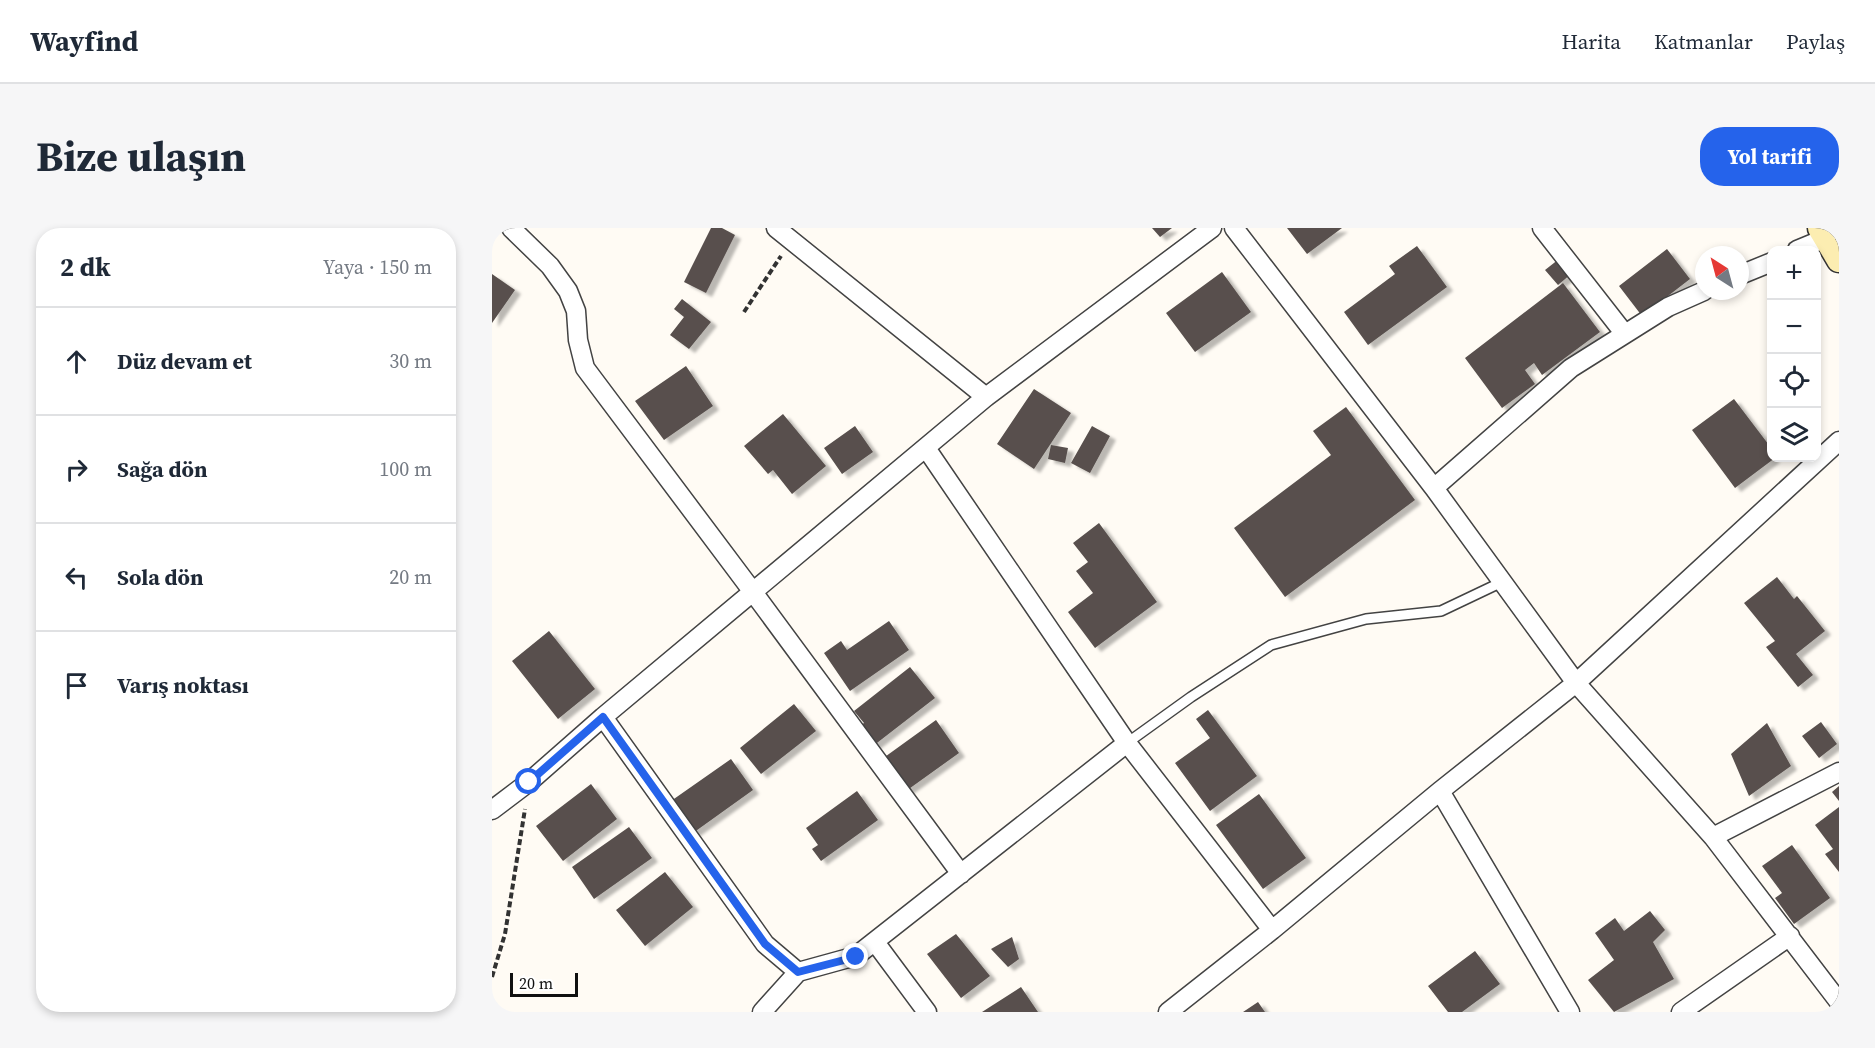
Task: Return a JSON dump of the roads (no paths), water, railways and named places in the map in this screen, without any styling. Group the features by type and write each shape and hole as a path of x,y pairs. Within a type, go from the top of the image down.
{"main road":[{"path":"1823,233 1839,260"}],"street":[{"path":"511,228 550,266 568,291 576,311 578,340 585,368 961,874"},
{"path":"776,228 986,397"},
{"path":"492,810 529,782 603,717 986,397 1212,228"},
{"path":"1234,228 1434,488 1576,683 1713,837 1839,1002"},
{"path":"1542,228 1624,333"},
{"path":"1803,246 1823,233"},
{"path":"1749,271 1767,264"},
{"path":"1434,488 1571,368 1668,307 1695,295"},
{"path":"1168,1012 1576,683 1839,441"},
{"path":"926,448 1127,743 1272,930"},
{"path":"603,717 765,944 798,972"},
{"path":"762,1012 798,972 856,957 1127,743"},
{"path":"1713,837 1839,772"},
{"path":"1440,791 1570,1012"},
{"path":"1681,1012 1790,936"},
{"path":"875,942 927,1012"}],"lane":[{"path":"1127,743 1191,696 1271,645 1365,619 1441,611 1502,582"}]}
